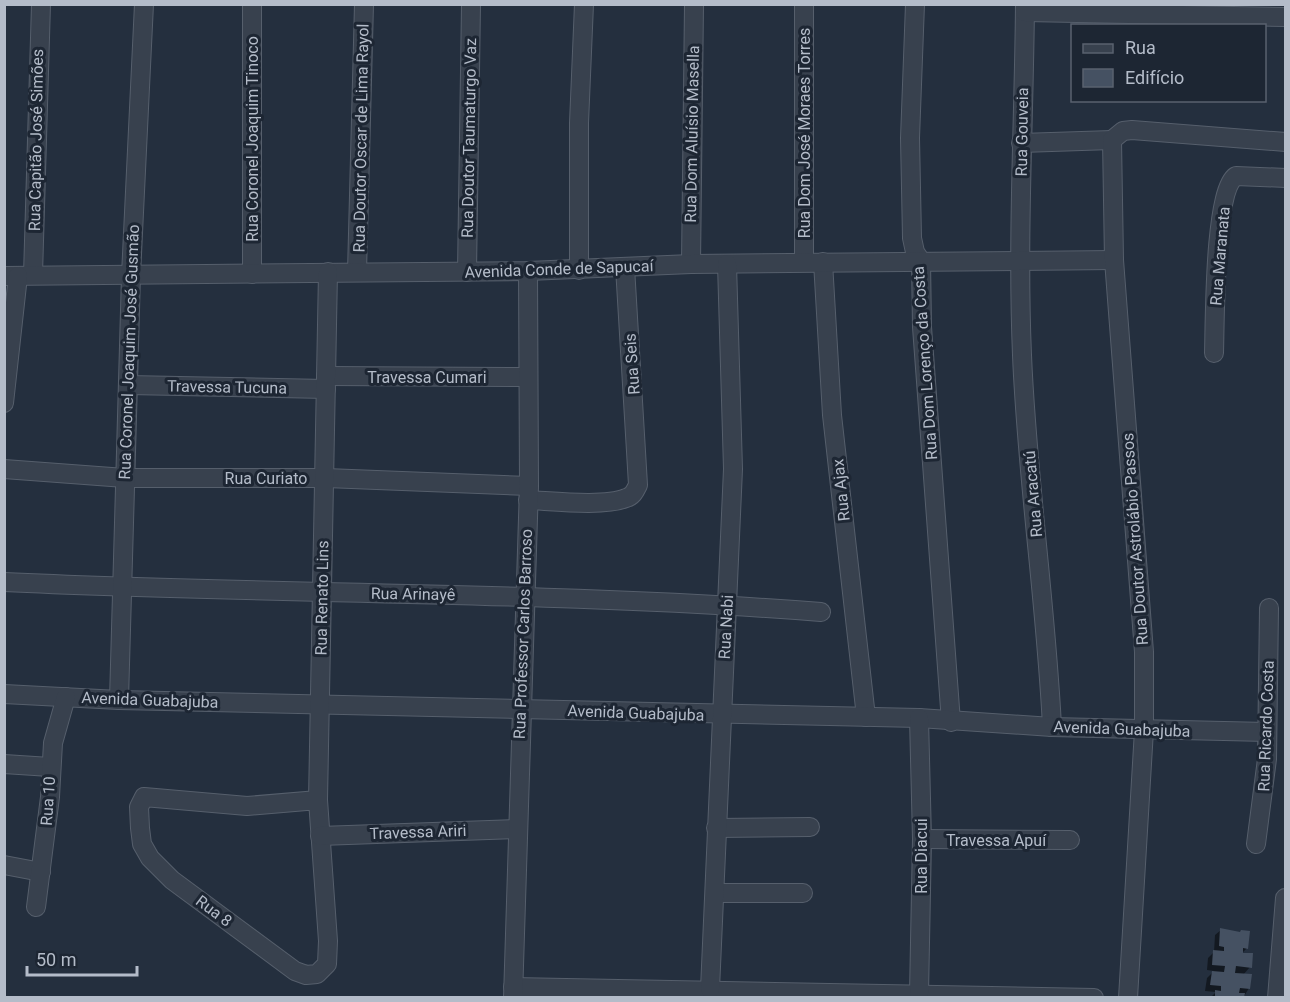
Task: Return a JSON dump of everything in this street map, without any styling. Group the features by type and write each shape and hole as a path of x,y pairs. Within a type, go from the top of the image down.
{"street":[{"name":"Rua Capitão José Simões","path":"4,403 18,276 40,4"},
{"name":"Rua Coronel Joaquim José Gusmão","path":"119,700 120,588 131,276 144,4"},
{"name":"Rua Coronel Joaquim Tinoco","path":"252,4 252,274"},
{"name":"Rua Doutor Oscar de Lima Rayol","path":"357,272 364,4"},
{"name":"Rua Doutor Taumaturgo Vaz","path":"467,272 471,4"},
{"path":"579,270 579,123 584,4"},
{"name":"Rua Dom Aluísio Masella","path":"691,264 694,4"},
{"name":"Rua Dom José Moraes Torres","path":"804,4 804,262"},
{"name":"Rua Dom Lorenço da Costa","path":"915,4 910,138 912,237 915,252 921,261 922,327 951,722"},
{"path":"1025,8 1286,17"},
{"name":"Rua Gouveia","path":"1020,260 1025,8"},
{"path":"1021,143 1112,140 1123,131 1167,131 1286,142"},
{"name":"Rua Doutor Astrolábio Passos","path":"1112,140 1114,260 1144,652 1144,730 1128,998"},
{"name":"Rua Maranata","path":"1214,353 1219,235 1226,193 1232,178 1250,175 1286,178"},
{"name":"Rua Aracatú","path":"1020,260 1024,393 1049,657 1052,727"},
{"name":"Avenida Conde de Sapucaí","path":"18,276 528,272 691,264 1114,260"},
{"name":"Rua Ajax","path":"823,262 832,414 866,717"},
{"name":"Rua Nabi","path":"710,989 733,470 727,264"},
{"name":"Rua Seis","path":"625,267 638,460"},
{"name":"Rua Renato Lins","path":"325,924 318,800 326,478 328,272"},
{"name":"Rua Professor Carlos Barroso","path":"513,992 516,829 528,493 528,272"},
{"name":"Travessa Cumari","path":"326,383 527,377"},
{"name":"Travessa Tucuna","path":"128,385 326,383"},
{"name":"Rua Curiato","path":"4,469 125,478 326,478 610,501 626,499 633,494 638,485 638,460"},
{"name":"Rua Arinayê","path":"4,582 322,594 524,596 727,604 821,612"},
{"name":"Rua Ricardo Costa","path":"1256,844 1264,801 1269,608"},
{"name":"Avenida Guabajuba","path":"4,694 119,700 919,718 951,722 1052,727 1267,732"},
{"name":"Rua 10","path":"36,907 50,797 50,767 56,730 66,697"},
{"name":"Rua Diacui","path":"919,718 922,839 919,994"},
{"path":"4,764 50,767"},
{"name":"Rua 8","path":"318,800 247,806 144,797 139,818 142,844 150,858 172,880 295,971 306,975 317,974 327,964 328,941 325,924"},
{"path":"716,828 810,827"},
{"name":"Travessa Ariri","path":"320,836 516,829"},
{"name":"Travessa Apuí","path":"922,839 1070,840"},
{"path":"4,866 41,872"},
{"path":"715,893 803,893"},
{"path":"1277,998 1285,898"},
{"path":"513,992 710,989 1094,998"}],"building":[{"path":"1220,928 1240,932 1241,930 1250,931 1248,949 1243,948 1243,953 1253,953 1252,968 1236,966 1235,973 1252,974 1250,989 1240,988 1239,993 1245,993 1244,998 1215,998 1215,990 1221,991 1221,986 1210,985 1212,971 1224,972 1225,966 1212,965 1213,950 1224,951 1224,947 1219,946"}]}
